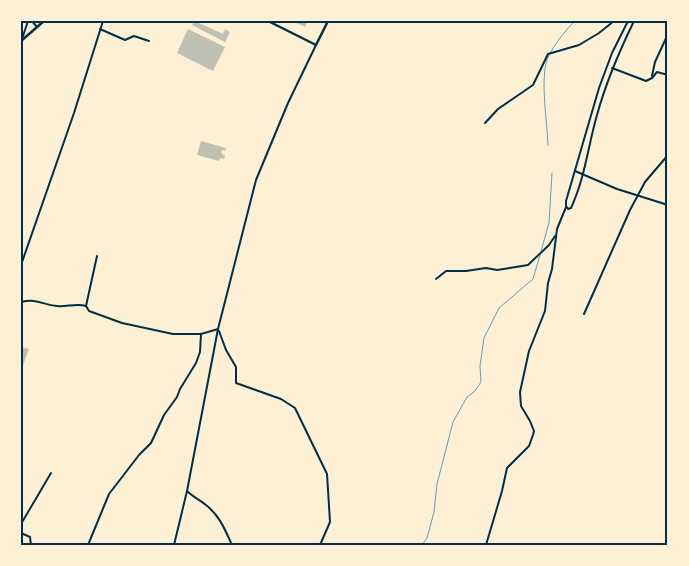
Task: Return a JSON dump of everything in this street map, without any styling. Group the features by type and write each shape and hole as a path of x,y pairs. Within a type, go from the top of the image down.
{"street":[{"path":"21,41 30,21 38,28"},
{"path":"21,41 44,21"},
{"path":"21,265 104,21"},
{"path":"268,21 316,45"},
{"path":"174,545 187,492 218,329 256,180 288,103 328,21"},
{"path":"485,123 498,110 533,85 548,54 579,45 614,21"},
{"path":"486,545 507,468 529,446 533,436 534,431 522,406 520,392 529,351 544,317 557,229 566,207 566,201 598,88 612,53 628,21"},
{"path":"566,207 568,209 571,208 583,175 597,116 612,68 634,21"},
{"path":"100,29 125,40 134,36 149,41"},
{"path":"652,78 655,62 668,34"},
{"path":"612,68 646,81 657,72 668,75"},
{"path":"584,314 624,222 645,182 668,155"},
{"path":"575,171 602,184 668,205"},
{"path":"436,279 446,271 486,268 497,270 528,265 549,245 557,234"},
{"path":"97,256 86,306 89,312 122,323 173,334 201,334 218,329"},
{"path":"21,302 35,300 58,306 79,304 86,306"},
{"path":"218,329 226,350 236,367 236,383 281,399 295,408 327,474 330,522 320,545"},
{"path":"88,545 109,494 139,455 151,443 164,415 177,397 180,388 196,363 200,352 201,334"},
{"path":"668,334 666,340 668,345"},
{"path":"21,524 51,473"},
{"path":"187,492 196,500 206,505 221,520 232,545"},
{"path":"21,533 30,537 31,545"}],"building":[{"path":"194,21 200,21 199,23 223,34 225,29 230,32 225,42 192,25"},
{"path":"292,21 307,21 305,27"},
{"path":"188,29 225,47 213,71 177,53"},
{"path":"201,141 226,148 221,153 225,156 224,159 220,158 219,161 197,155"},
{"path":"21,347 29,349 22,368 21,368"}],"waterway":[{"path":"548,145 544,92 547,58 563,34 575,21"},
{"path":"541,251 549,223 552,173"},
{"path":"422,545 427,538 434,512 437,484 453,422 467,397 475,391 481,382 480,366 484,338 499,308 533,279 540,255"}]}
